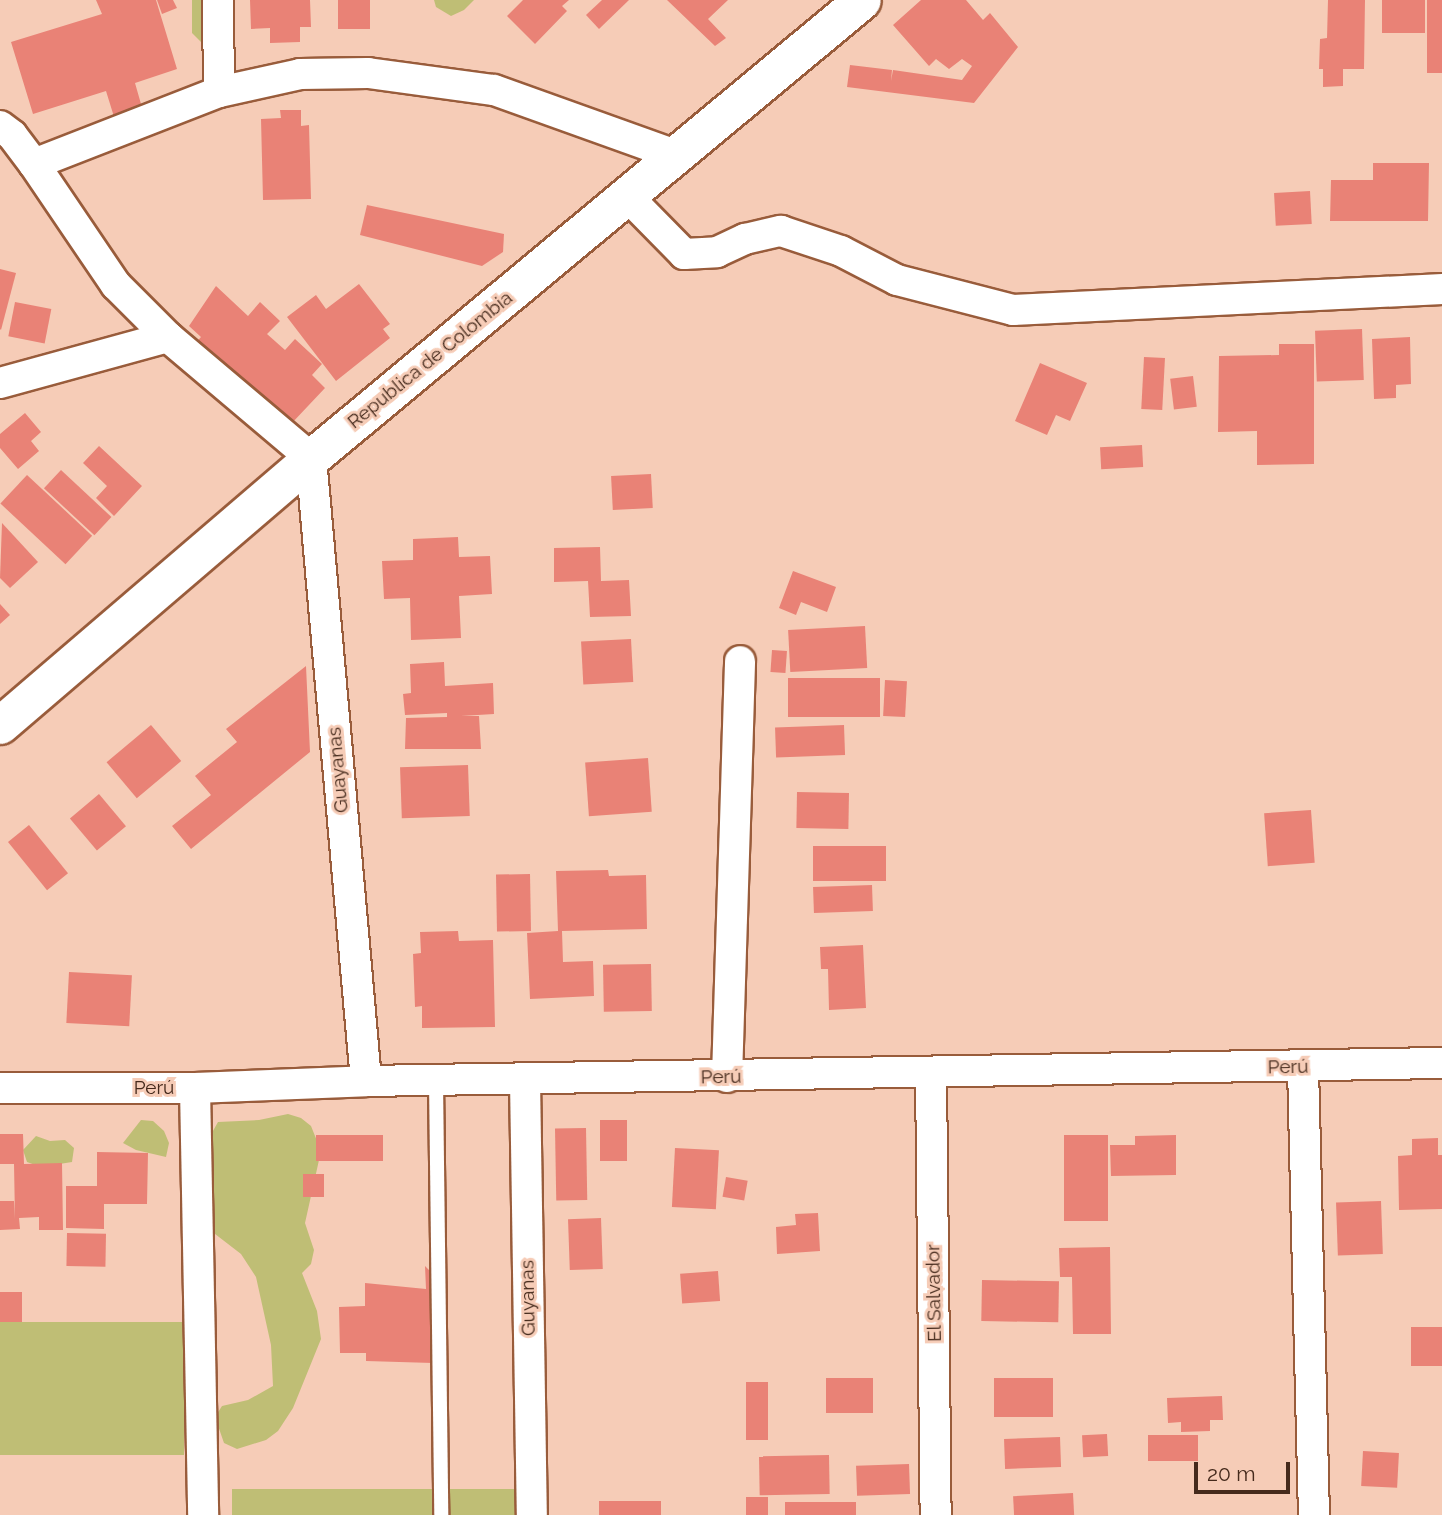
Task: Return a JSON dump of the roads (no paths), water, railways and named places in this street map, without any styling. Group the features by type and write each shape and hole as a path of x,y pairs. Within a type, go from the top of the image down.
{"street":[{"path":"218,0 219,92"},
{"name":"Republica de Colombia","path":"0,724 310,458 628,197 673,155 862,0"},
{"path":"34,164 219,92 300,74 368,73 429,79 494,90 673,155"},
{"path":"0,126 12,135 34,164 116,285 168,337 310,458"},
{"path":"628,197 684,254 717,252 745,239 781,231 841,251 897,280 1013,310 1442,289"},
{"path":"0,383 168,337"},
{"name":"Guayanas","path":"310,458 366,1082"},
{"path":"727,1077 740,661"},
{"name":"Perú","path":"0,1088 195,1088 366,1082 1442,1063"},
{"path":"1303,1067 1314,1515"},
{"name":"El Salvador","path":"932,1072 936,1515"},
{"name":"Guyanas","path":"525,1080 532,1515"},
{"path":"195,1088 203,1515"}],"lane":[{"path":"436,1082 441,1515"}]}
